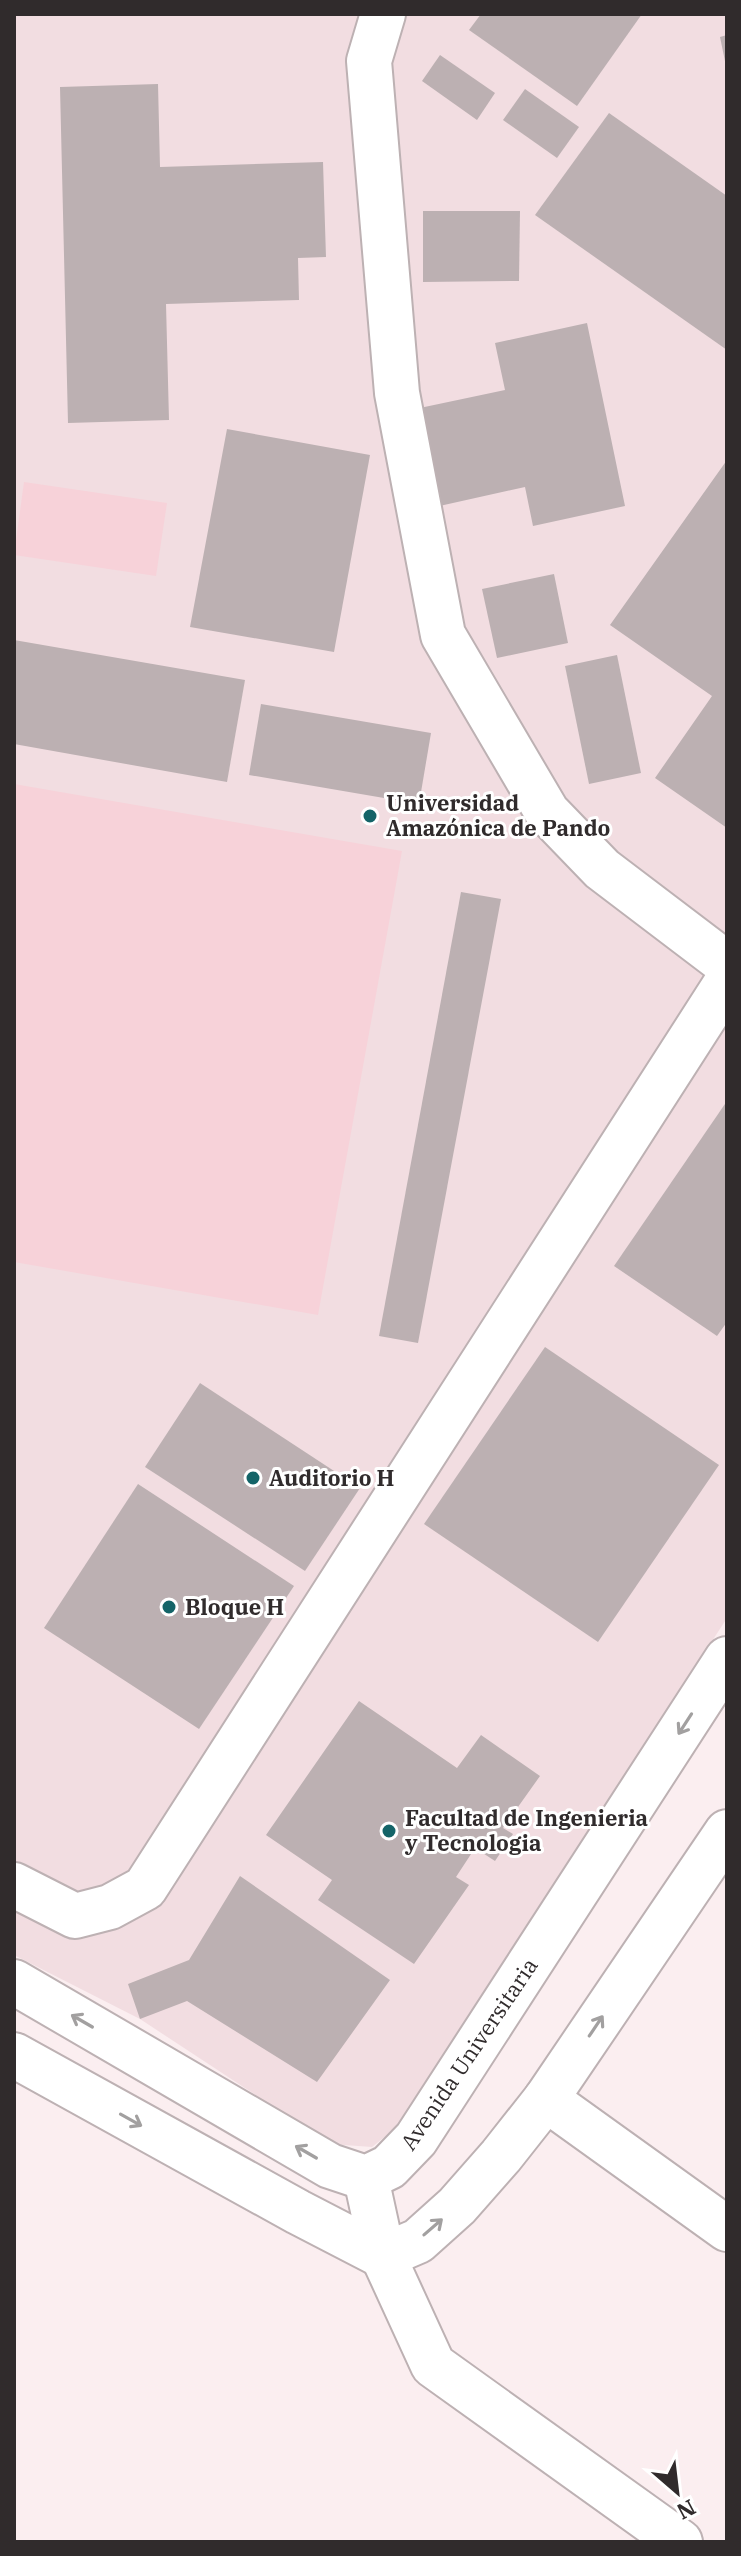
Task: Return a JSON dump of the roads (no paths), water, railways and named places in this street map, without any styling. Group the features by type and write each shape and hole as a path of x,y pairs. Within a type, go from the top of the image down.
{"main road":[{"path":"383,14 369,61 397,393 443,635 547,812 602,869 727,964"},
{"path":"14,1885 75,1916 110,1907 145,1888 727,982"},
{"name":"Avenida Universitaria","path":"366,2178 389,2167 416,2139 721,1682"},
{"path":"383,2256 418,2241 457,2206 501,2156 546,2099 727,1832"},
{"path":"14,1982 330,2166 366,2178 383,2256 433,2365 680,2542"},
{"path":"14,2055 383,2256"},
{"path":"546,2099 727,2229"}],"place":[{"name":"Universidad Amazónica de Pando","path":"370,816"},
{"name":"Auditorio H","path":"253,1478"},
{"name":"Bloque H","path":"169,1607"},
{"name":"Facultad de Ingenieria y Tecnologia","path":"389,1831"}]}
